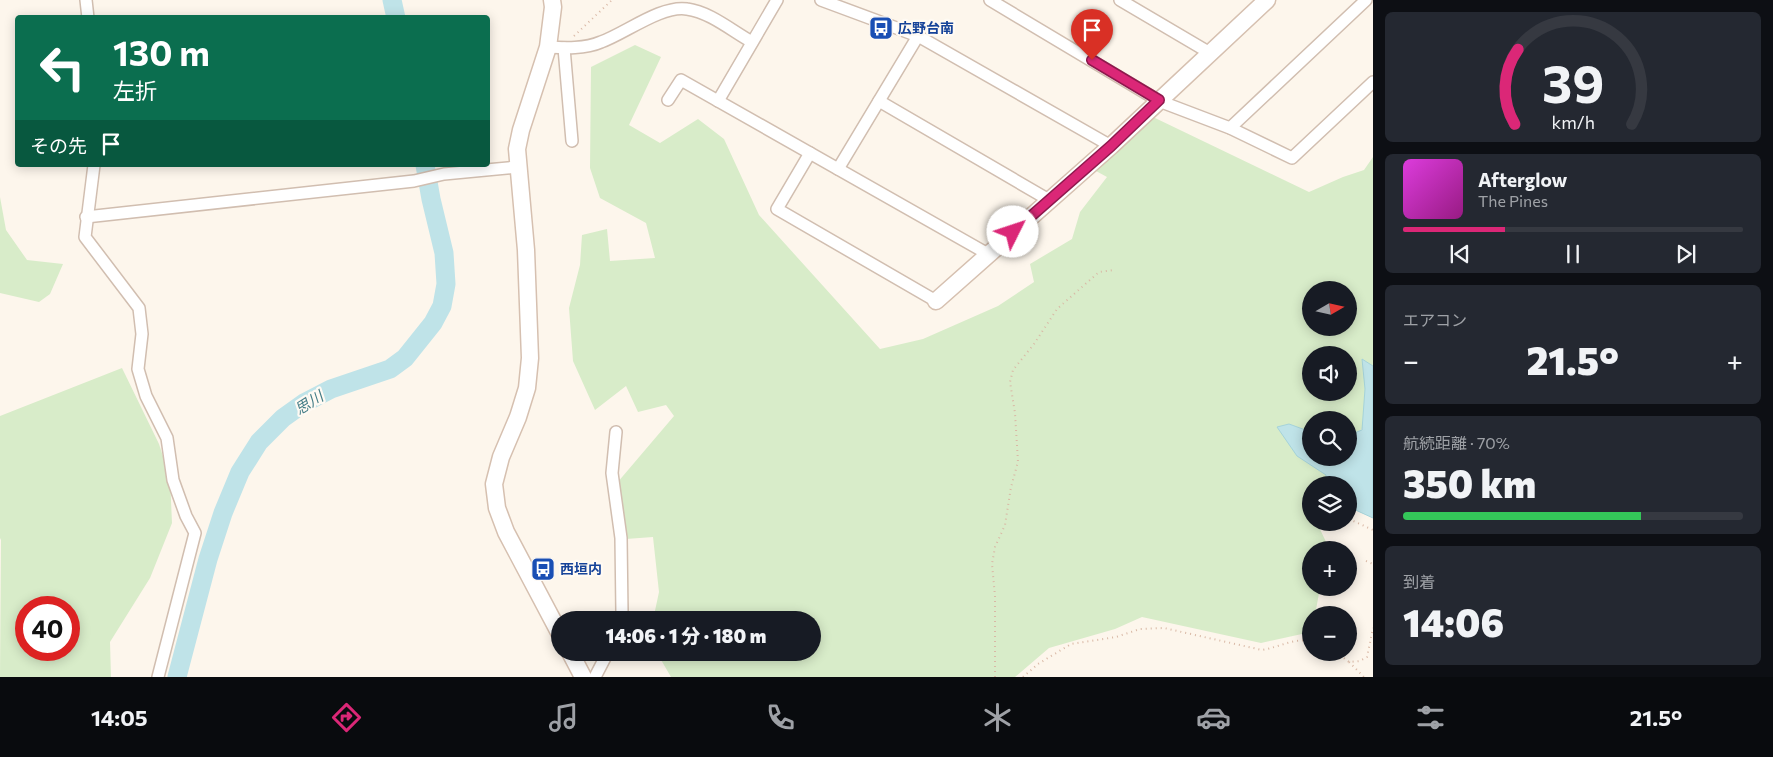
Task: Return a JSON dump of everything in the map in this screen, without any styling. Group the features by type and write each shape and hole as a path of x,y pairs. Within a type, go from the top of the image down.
{"street":[{"path":"86,0 88,15"},
{"path":"552,0 556,47 572,141"},
{"path":"718,101 777,0"},
{"path":"822,0 918,36 1111,146"},
{"path":"990,0 1159,100 1230,128 1292,158 1373,82"},
{"path":"1120,0 1210,53"},
{"path":"810,153 777,209 936,301 1111,146 1267,0"},
{"path":"1230,128 1366,0"},
{"path":"556,47 574,48 600,43 666,11 686,9 706,15 752,42"},
{"path":"838,169 918,36"},
{"path":"551,617 506,532 497,508 494,484 501,457 518,417 527,388 530,358 526,250 517,167 517,149 521,130 556,47"},
{"path":"668,100 681,80 988,254"},
{"path":"879,101 1049,200"},
{"path":"94,167 85,237 139,308 142,334 138,369 146,396 166,438 173,480 186,516 195,533 158,677"},
{"path":"86,217 414,181 444,174 517,167"},
{"path":"616,432 612,473 621,538 622,611"},
{"path":"575,661 583,677"},
{"path":"595,677 603,661"}],"path":[{"path":"556,47 612,0"},
{"path":"995,677 995,596 992,564 995,547 1005,525 1010,487 1018,462 1015,413 1010,382 1013,370 1034,344 1057,309 1099,272 1114,270"},
{"path":"1357,523 1373,530"},
{"path":"1366,561 1373,564"},
{"path":"1023,677 1038,664 1071,644 1116,637 1140,629 1164,628 1262,650 1302,639"},
{"path":"1348,662 1360,661 1367,657 1373,628"},
{"path":"1348,662 1364,677"}],"green space":[{"path":"635,45 661,57 629,125 660,143 698,119 724,139 759,215 880,349 923,339 998,306 1034,282 1030,264 1072,239 1080,212 1107,177 1096,171 1153,117 1309,192 1364,170 1373,157 1373,390 1368,421 1357,435 1357,411 1302,411 1302,466 1319,466 1330,476 1302,476 1302,531 1321,531 1326,541 1302,541 1302,596 1319,596 1317,606 1302,606 1302,634 1261,643 1142,617 1115,629 1049,648 1015,677 671,677 662,661 821,661 821,611 655,611 659,592 653,537 626,539 617,483 674,416 666,405 638,412 626,386 595,410 573,361 569,308 580,265 582,235 607,229 610,261 655,258 646,223 600,198 590,168 591,67"},
{"path":"0,197 6,230 27,260 63,264 50,294 39,302 0,293"},
{"path":"122,368 159,444 170,478 172,523 150,578 110,642 111,677 0,677 0,416"}],"water":[{"path":"1362,359 1373,366 1373,518 1357,511 1357,476 1326,476 1312,466 1357,466 1357,432 1362,430 1365,389"},
{"path":"1289,424 1302,429 1302,459 1297,456 1277,427"}],"waterway":[{"name":"思川","path":"392,0 395,15"},
{"name":"思川","path":"177,677 208,559 223,513 240,472 259,442 283,418 304,403 331,389 390,369 405,358 433,323 442,306 446,284 444,253 425,167"}],"place":[{"name":"広野台南","path":"881,28"},
{"name":"西垣内","path":"543,569"}],"route":[{"path":"1013,232 1111,146 1159,100 1092,60"}]}
